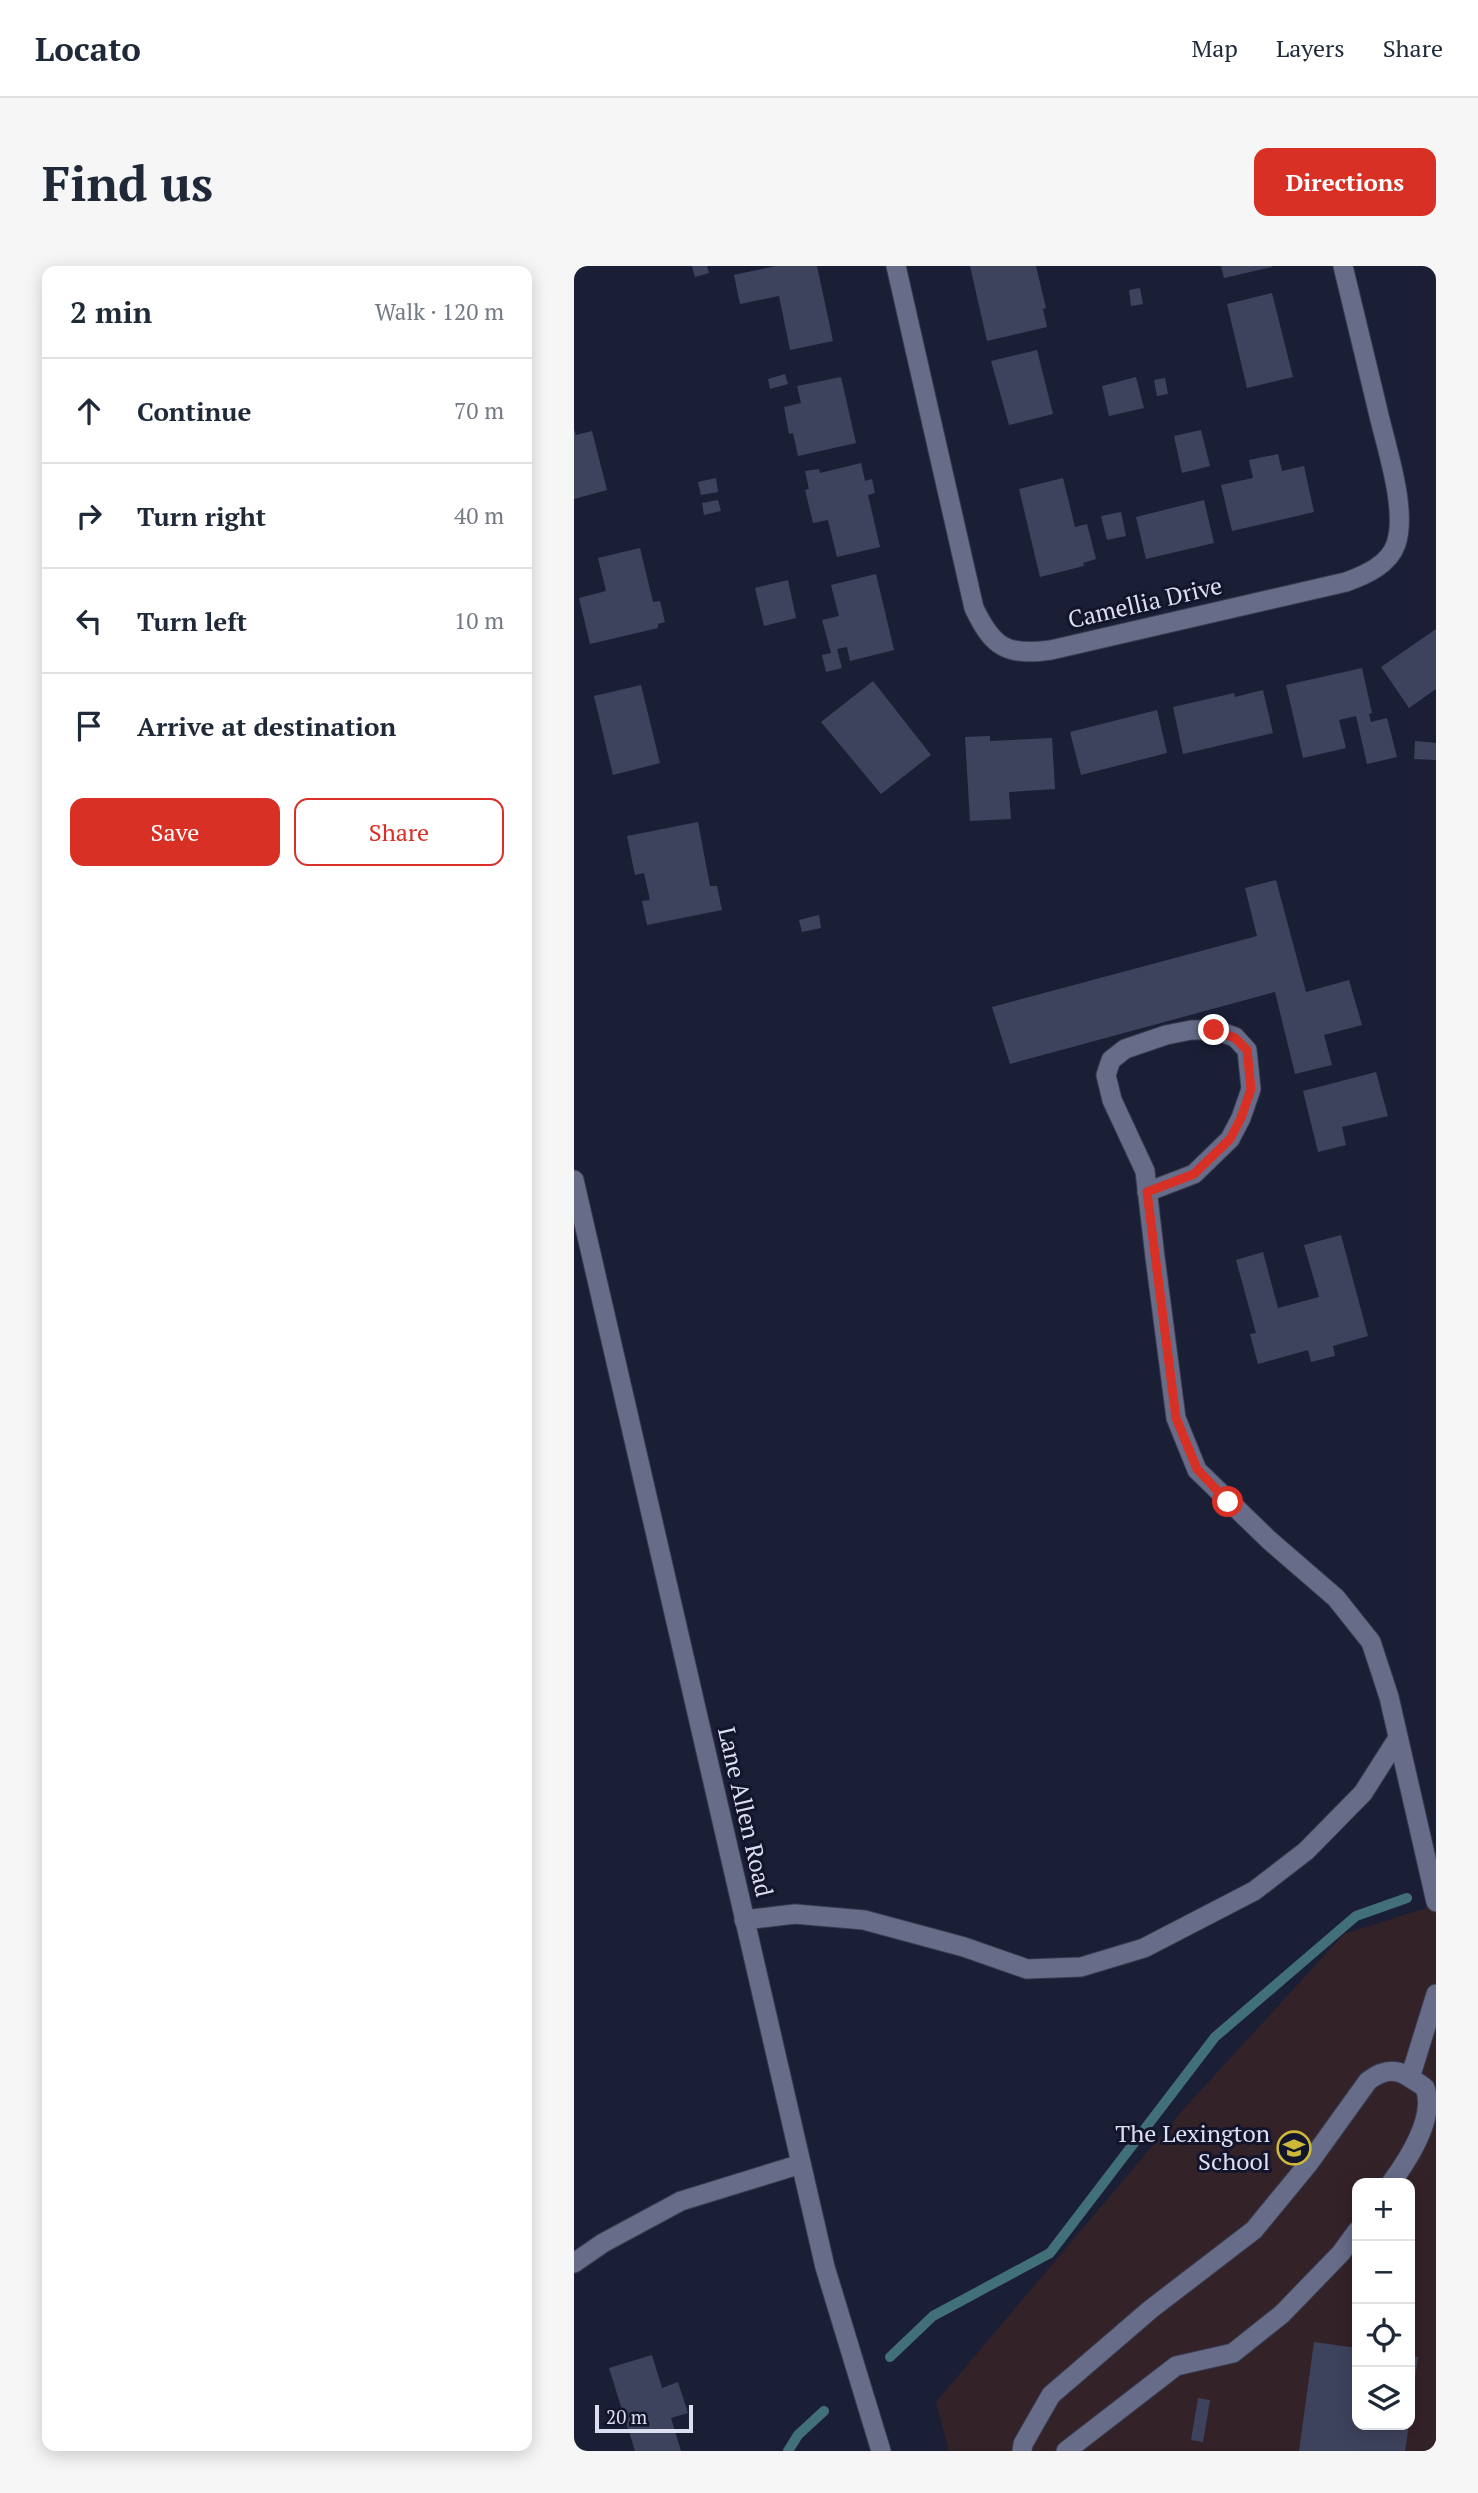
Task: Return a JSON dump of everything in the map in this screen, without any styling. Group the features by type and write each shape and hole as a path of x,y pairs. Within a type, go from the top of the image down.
{"street":[{"name":"Camellia Drive","path":"896,266 974,608 982,624 996,641 1010,650 1024,654 1346,582 1366,575 1380,565 1395,548 1400,530 1396,491 1343,266"},
{"path":"1147,1192 1194,1174 1230,1139 1251,1089 1247,1050 1235,1038 1214,1030 1191,1030 1125,1049 1111,1060 1106,1075 1112,1100 1144,1171 1176,1418 1197,1469 1228,1502 1336,1598 1371,1642 1389,1698 1436,1902"},
{"name":"Lane Allen Road","path":"574,1180 825,2267 881,2451"},
{"path":"744,1920 795,1914 864,1920 964,1947 1027,1969 1081,1967 1144,1948 1254,1891 1306,1851 1363,1793 1398,1738"},
{"path":"1395,2178 1430,2128 1434,2105 1424,2082 1436,1994"},
{"path":"1022,2451 1023,2444 1051,2395 1151,2309 1254,2230 1309,2163 1368,2081 1380,2072 1399,2071 1424,2082"},
{"path":"574,2263 603,2243 681,2201 801,2164"},
{"path":"1066,2451 1176,2366 1233,2353 1282,2314 1341,2253 1352,2238"}],"shaded area":[{"name":"The Lexington School","path":"1436,1905 1436,2451 949,2451 936,2402 1181,2112 1344,1934"}],"building":[{"path":"692,266 707,266 709,273 695,277"},
{"path":"776,266 817,266 833,341 790,350 779,296 740,304 734,275"},
{"path":"970,266 1036,266 1046,308 1043,309 1047,327 987,341"},
{"path":"1221,266 1272,266 1272,267 1224,278"},
{"path":"1140,288 1143,304 1131,306 1129,290"},
{"path":"1272,293 1293,377 1247,388 1227,304"},
{"path":"1037,350 1053,414 1009,425 991,361"},
{"path":"785,374 788,384 770,389 768,379"},
{"path":"841,377 856,443 798,456 793,433 789,434 784,407 801,403 797,386"},
{"path":"1136,377 1144,408 1109,416 1102,386"},
{"path":"1165,378 1168,394 1157,396 1154,380"},
{"path":"574,429 576,435 592,431 607,490 574,499"},
{"path":"1201,430 1210,466 1182,473 1174,436"},
{"path":"1278,454 1282,471 1304,466 1314,512 1232,531 1221,485 1253,478 1249,460"},
{"path":"861,463 865,481 872,479 875,493 868,495 880,547 837,557 828,520 813,523 805,490 809,489 805,471 819,469 820,473"},
{"path":"716,478 718,492 701,495 698,482"},
{"path":"1063,478 1075,527 1087,524 1096,559 1083,563 1084,566 1040,577 1019,489"},
{"path":"718,500 721,511 704,515 702,503"},
{"path":"1204,500 1214,543 1146,559 1136,517"},
{"path":"1121,512 1126,536 1107,540 1101,516"},
{"path":"640,548 653,602 660,601 665,622 658,624 658,628 590,644 579,598 606,591 598,558"},
{"path":"876,574 894,650 850,661 847,647 837,649 842,668 826,672 822,655 831,653 822,620 839,616 831,585"},
{"path":"788,580 796,618 764,626 755,588"},
{"path":"1436,629 1436,689 1409,708 1381,667"},
{"path":"1362,668 1372,713 1369,714 1371,722 1387,718 1397,757 1367,764 1356,716 1339,720 1346,748 1303,758 1286,685"},
{"path":"873,681 931,755 881,794 821,722"},
{"path":"641,685 660,763 613,775 594,696"},
{"path":"1263,690 1273,733 1183,754 1173,707 1234,693 1235,697"},
{"path":"1157,710 1167,753 1081,775 1070,732"},
{"path":"990,736 990,741 1052,738 1055,789 1009,792 1011,819 970,821 965,737"},
{"path":"1415,741 1436,743 1436,760 1414,759"},
{"path":"698,822 710,886 717,886 722,910 647,925 642,901 650,900 644,873 635,875 627,836"},
{"path":"1276,880 1306,992 1349,980 1362,1025 1324,1035 1332,1065 1295,1074 1275,992 1010,1064 992,1007 1257,936 1245,888"},
{"path":"819,915 821,928 802,932 799,920"},
{"path":"1376,1072 1388,1116 1342,1127 1346,1145 1318,1152 1303,1091"},
{"path":"1341,1235 1368,1336 1333,1346 1335,1356 1311,1362 1308,1350 1258,1364 1250,1334 1256,1333 1236,1260 1263,1252 1278,1308 1319,1297 1304,1245"},
{"path":"1314,2342 1352,2347 1352,2430 1408,2430 1405,2451 1299,2451"},
{"path":"652,2355 662,2388 678,2382 688,2413 671,2418 681,2451 635,2451 609,2368"},
{"path":"1415,2357 1418,2357 1415,2379"},
{"path":"1198,2398 1210,2400 1203,2442 1191,2440"}],"waterway":[{"path":"890,2357 933,2316 1050,2253 1215,2037 1356,1916 1407,1898"},
{"path":"788,2451 798,2435 824,2411"}],"place":[{"name":"The Lexington School","path":"1294,2148"}],"route":[{"path":"1214,1030 1235,1038 1247,1050 1251,1089 1241,1118 1230,1139 1194,1174 1147,1192 1176,1418 1197,1469 1228,1502"}]}
